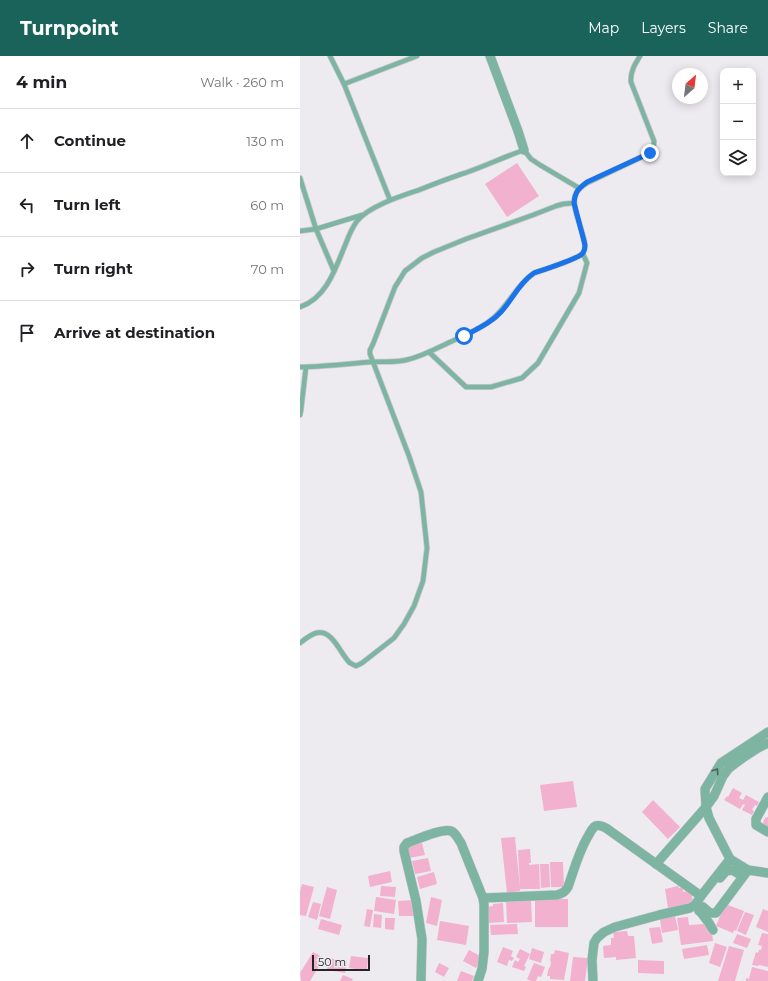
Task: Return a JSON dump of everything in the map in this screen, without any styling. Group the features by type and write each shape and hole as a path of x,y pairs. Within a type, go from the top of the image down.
{"street":[{"path":"490,56 524,150"},
{"path":"745,873 730,859 711,822 706,807 705,789 721,763 766,738"},
{"path":"768,797 756,820 756,825 768,832"},
{"path":"656,864 706,807"},
{"path":"483,898 563,893 568,887 582,845 591,831 597,826 606,828 701,896"},
{"path":"421,981 422,939 416,901 404,847 407,843 445,830 451,831 456,835 461,843 483,898 485,913 484,952 482,969 478,981"},
{"path":"713,930 699,907 701,896 730,859"},
{"path":"699,907 715,883 726,871 732,870 745,873 768,874"},
{"path":"593,981 592,960 594,944 597,938 604,932 615,927 690,908 699,907 710,913 716,913 745,873"}],"lane":[{"path":"330,56 344,84 390,200"},
{"path":"344,84 417,56"},
{"path":"429,352 466,387 491,387 522,378 538,363 579,293 587,263 583,254 585,245 574,203 575,196 579,188 587,182 644,157 654,149 654,141 630,77 631,72 640,56"},
{"path":"300,231 316,229 363,215 390,200 524,150 531,159 579,188"},
{"path":"300,178 316,229 334,271"},
{"path":"300,643 317,633 325,633 330,636 350,663 356,666 362,663 394,638 414,606 423,581 427,548 422,492 370,354 370,350 395,287 405,271 422,258 434,252 533,216 556,206 574,203"},
{"path":"300,308 314,300 322,292 334,271 352,228 363,215"},
{"path":"300,367 394,362 408,360 429,352 492,320 529,276 583,254"},
{"path":"300,415 306,367"}],"building":[{"path":"517,163 539,196 507,217 485,184"},
{"path":"573,781 577,807 544,811 540,785"},
{"path":"733,788 742,793 739,798 743,800 746,795 759,802 752,810 754,811 752,815 742,810 745,805 743,804 740,809 724,800 727,796 728,797"},
{"path":"653,800 680,827 668,839 642,812"},
{"path":"768,817 768,829 762,825 765,818"},
{"path":"515,837 520,888 518,850 530,849 531,863 529,863 529,865 539,864 540,889 520,889 520,891 507,893 501,838"},
{"path":"422,843 425,855 409,858 407,845"},
{"path":"428,858 431,871 415,874 412,861"},
{"path":"550,862 563,862 564,887 551,887"},
{"path":"540,864 549,864 550,887 541,888"},
{"path":"390,871 392,882 370,887 368,876"},
{"path":"434,872 437,884 420,889 417,877"},
{"path":"302,884 314,887 306,916 300,915 300,891"},
{"path":"381,886 396,887 395,897 380,896"},
{"path":"678,886 679,888 683,887 683,892 691,890 693,903 668,908 665,889"},
{"path":"327,887 337,890 330,919 319,916"},
{"path":"376,897 396,900 394,914 374,911"},
{"path":"431,897 442,900 437,926 426,923"},
{"path":"531,899 532,922 507,923 506,900"},
{"path":"535,899 568,899 568,927 535,927"},
{"path":"413,900 414,916 399,916 398,901"},
{"path":"313,902 321,904 317,920 308,917"},
{"path":"503,903 504,922 486,923 486,907 493,906 493,904"},
{"path":"725,904 744,911 736,931 734,930 733,933 716,926"},
{"path":"367,909 373,910 370,927 364,926"},
{"path":"763,909 768,911 768,932 756,927"},
{"path":"745,912 754,915 746,935 737,931"},
{"path":"374,914 382,915 381,928 373,927"},
{"path":"675,916 678,930 662,933 660,919"},
{"path":"688,917 689,925 704,924 707,926 708,933 712,932 713,941 681,945 677,918"},
{"path":"385,918 395,918 394,930 385,929"},
{"path":"321,919 342,925 339,935 318,929"},
{"path":"440,921 469,926 466,945 437,940"},
{"path":"517,924 518,934 491,935 490,925"},
{"path":"660,927 663,942 652,944 649,928"},
{"path":"627,931 628,936 634,936 636,958 616,960 616,957 604,958 603,946 611,945 611,938 614,938 613,932"},
{"path":"762,933 768,934 768,967 752,965 756,952 758,953 759,950 761,950 762,946 758,945"},
{"path":"737,934 751,939 747,948 733,943"},
{"path":"715,943 727,947 720,967 709,963"},
{"path":"707,945 709,955 684,959 682,949"},
{"path":"729,946 744,950 735,981 718,981"},
{"path":"503,947 513,951 511,956 514,958 512,961 509,960 507,966 497,962"},
{"path":"532,948 544,952 541,963 529,959"},
{"path":"520,949 530,954 524,966 526,967 524,971 512,967 515,960 518,962 520,959 516,957"},
{"path":"469,950 482,957 476,968 463,961"},
{"path":"555,950 569,953 564,980 550,979 550,976 547,976 549,967 550,968 551,954 554,954"},
{"path":"313,952 324,958 310,981 301,981 300,973"},
{"path":"351,956 368,958 367,971 349,968"},
{"path":"573,957 588,958 585,981 570,981"},
{"path":"329,958 347,961 345,973 327,970"},
{"path":"638,960 664,961 664,974 638,973"},
{"path":"439,963 449,968 444,977 435,972"},
{"path":"534,963 545,967 541,977 538,976 536,981 531,981 527,979"},
{"path":"752,967 768,971 768,981 746,981 746,978 749,979"},
{"path":"461,971 474,976 472,981 457,981"},
{"path":"343,975 353,979 352,981 340,981"}],"route":[{"path":"464,336 492,320 529,276 583,254 585,245 574,203 575,196 579,188 587,182 650,153"}]}
